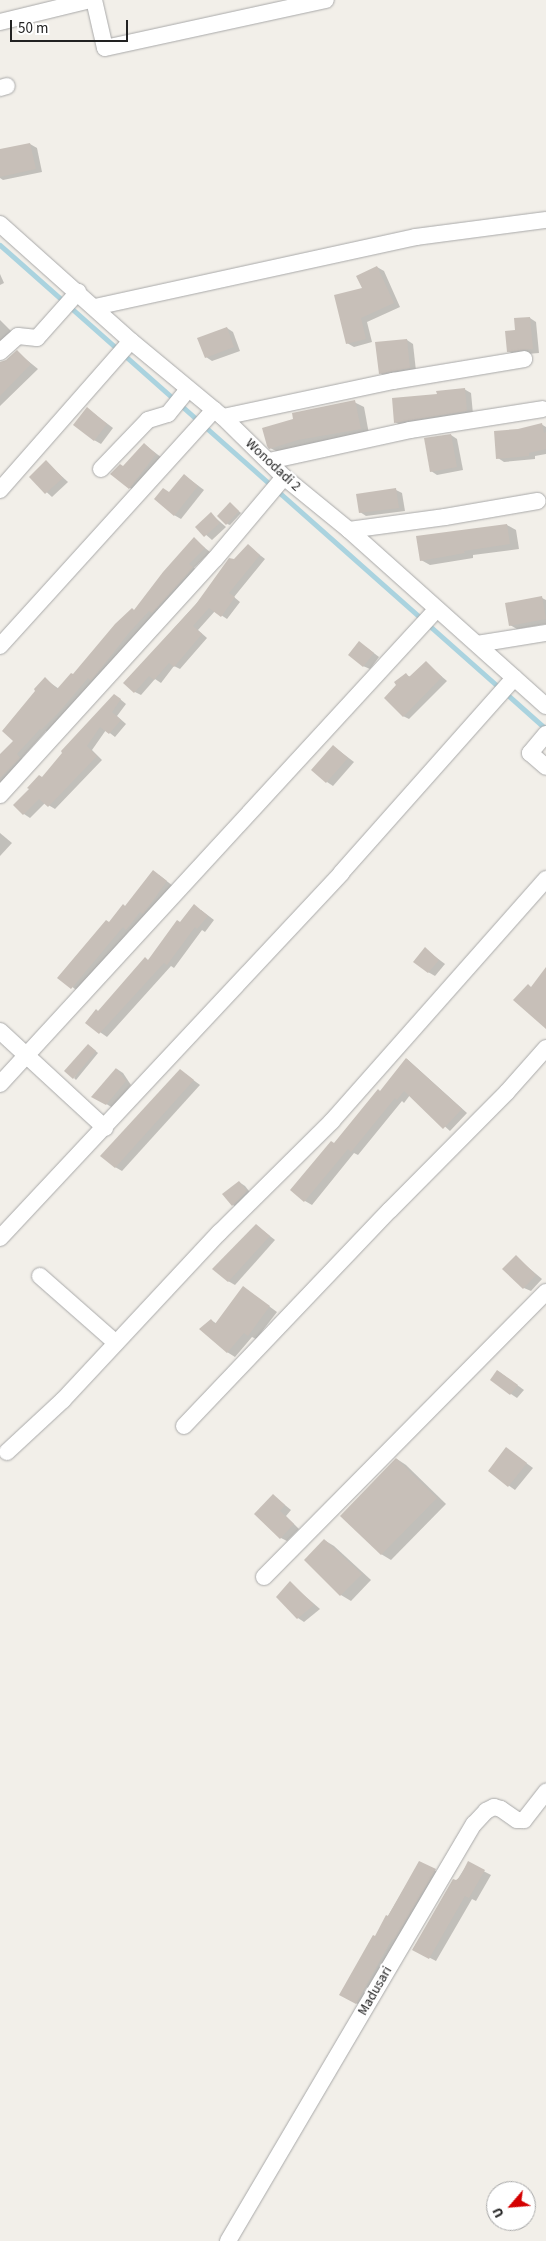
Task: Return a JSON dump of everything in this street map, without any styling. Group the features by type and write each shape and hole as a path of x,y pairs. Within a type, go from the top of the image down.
{"street":[{"path":"0,22 92,0 104,48 326,0"},
{"path":"95,308 416,237 546,220"},
{"name":"Wonodadi 2","path":"0,224 70,301 95,308 124,349 184,394 211,419 270,461 277,485 349,530 428,619 477,644 507,686 546,706"},
{"path":"0,352 18,336 38,338 70,301"},
{"path":"0,490 124,349"},
{"path":"0,646 211,419 393,381 524,359"},
{"path":"100,469 148,420 168,414 184,394"},
{"path":"270,461 410,430 542,409"},
{"path":"0,795 216,559 277,485"},
{"path":"349,530 446,517 538,501"},
{"path":"0,1084 428,619"},
{"path":"477,644 546,633"},
{"path":"0,1238 105,1128 341,873 507,686"},
{"path":"544,736 530,753 546,767"},
{"path":"7,1452 62,1400 219,1233 332,1120 546,880"},
{"path":"0,1032 105,1128"},
{"path":"184,1426 390,1210 507,1092 546,1048"},
{"path":"40,1276 116,1344"},
{"path":"264,1577 546,1292"},
{"name":"Madusari","path":"228,2241 474,1824 486,1811 494,1807 501,1809 516,1820 524,1820 546,1792"}],"building":[{"path":"30,143 36,169 0,177 0,149"},
{"path":"377,266 394,303 361,318 366,339 346,344 334,295 362,288 356,276"},
{"path":"530,317 533,349 507,352 505,331 515,330 514,318"},
{"path":"227,327 234,347 205,358 197,338"},
{"path":"407,339 410,368 379,374 375,342"},
{"path":"17,350 31,364 0,396 0,362 6,360"},
{"path":"465,388 467,411 394,423 392,398 437,394 436,391"},
{"path":"355,400 361,429 298,440 269,449 267,446 262,428 293,419 292,413"},
{"path":"87,407 107,424 94,441 73,425"},
{"path":"542,423 544,433 546,432 546,449 529,453 529,456 496,459 494,431 518,429"},
{"path":"451,434 457,467 430,472 424,438"},
{"path":"144,443 156,454 129,489 110,474 120,464 123,466"},
{"path":"46,460 63,478 45,494 29,477"},
{"path":"184,474 198,486 174,516 154,499 163,488 169,492"},
{"path":"396,488 399,508 359,513 356,494"},
{"path":"230,502 239,511 226,525 217,516"},
{"path":"211,512 220,523 204,537 195,527"},
{"path":"507,524 510,544 464,551 465,553 420,561 416,536"},
{"path":"194,537 205,548 189,564 193,567 152,613 149,611 128,634 91,681 88,678 59,712 17,754 20,758 0,778 0,754 13,741 2,731 35,691 34,689 45,677 57,689 71,673 73,674 115,624 132,608 134,610 163,572"},
{"path":"248,544 260,555 229,593 235,597 221,617 209,608 193,626 202,634 174,667 169,663 154,680 149,676 134,693 123,683 196,604 229,558 234,559"},
{"path":"542,596 546,619 509,626 505,603"},
{"path":"359,641 374,653 363,667 348,655"},
{"path":"426,661 442,677 403,717 384,698 396,685 394,682 406,673 409,677"},
{"path":"114,694 121,699 112,712 121,720 109,734 100,727 87,746 97,756 48,807 39,799 23,815 13,805 29,789 27,788 39,775 42,777 62,753 61,751"},
{"path":"333,745 348,758 326,783 311,770"},
{"path":"153,870 167,881 143,914 140,912 126,930 123,927 71,989 57,978 106,920 109,922 123,904 125,906"},
{"path":"194,904 208,916 197,929 195,927 167,965 164,963 99,1034 85,1023 96,1009 98,1011 145,957 148,960 177,920 180,922"},
{"path":"425,947 439,960 428,973 413,962"},
{"path":"546,967 546,1029 513,1000 528,984 531,987"},
{"path":"88,1044 96,1051 73,1079 64,1071"},
{"path":"406,1058 462,1109 443,1129 404,1091 397,1100 395,1098 351,1152 348,1149 304,1202 290,1190 331,1141 334,1143 378,1089 380,1091"},
{"path":"116,1068 126,1081 106,1105 91,1097"},
{"path":"180,1069 194,1080 115,1168 100,1156"},
{"path":"239,1181 247,1191 232,1206 222,1194"},
{"path":"256,1224 270,1236 228,1282 212,1269"},
{"path":"516,1255 536,1275 523,1289 502,1269"},
{"path":"243,1286 270,1306 248,1336 244,1333 227,1353 199,1329 211,1319 215,1324"},
{"path":"497,1370 518,1385 510,1395 490,1380"},
{"path":"506,1447 527,1463 508,1487 488,1471"},
{"path":"396,1458 437,1498 381,1555 340,1516"},
{"path":"273,1494 285,1505 280,1511 294,1524 280,1539 254,1514"},
{"path":"324,1539 362,1574 340,1596 304,1560"},
{"path":"290,1581 314,1605 297,1619 276,1597"},
{"path":"419,1861 436,1869 394,1940 392,1939 356,2004 339,1995 373,1935 375,1936 386,1915 388,1916"},
{"path":"468,1861 485,1870 469,1898 465,1896 429,1959 412,1950 453,1879 456,1880 460,1877"}],"waterway":[{"path":"0,245 546,729"}]}
